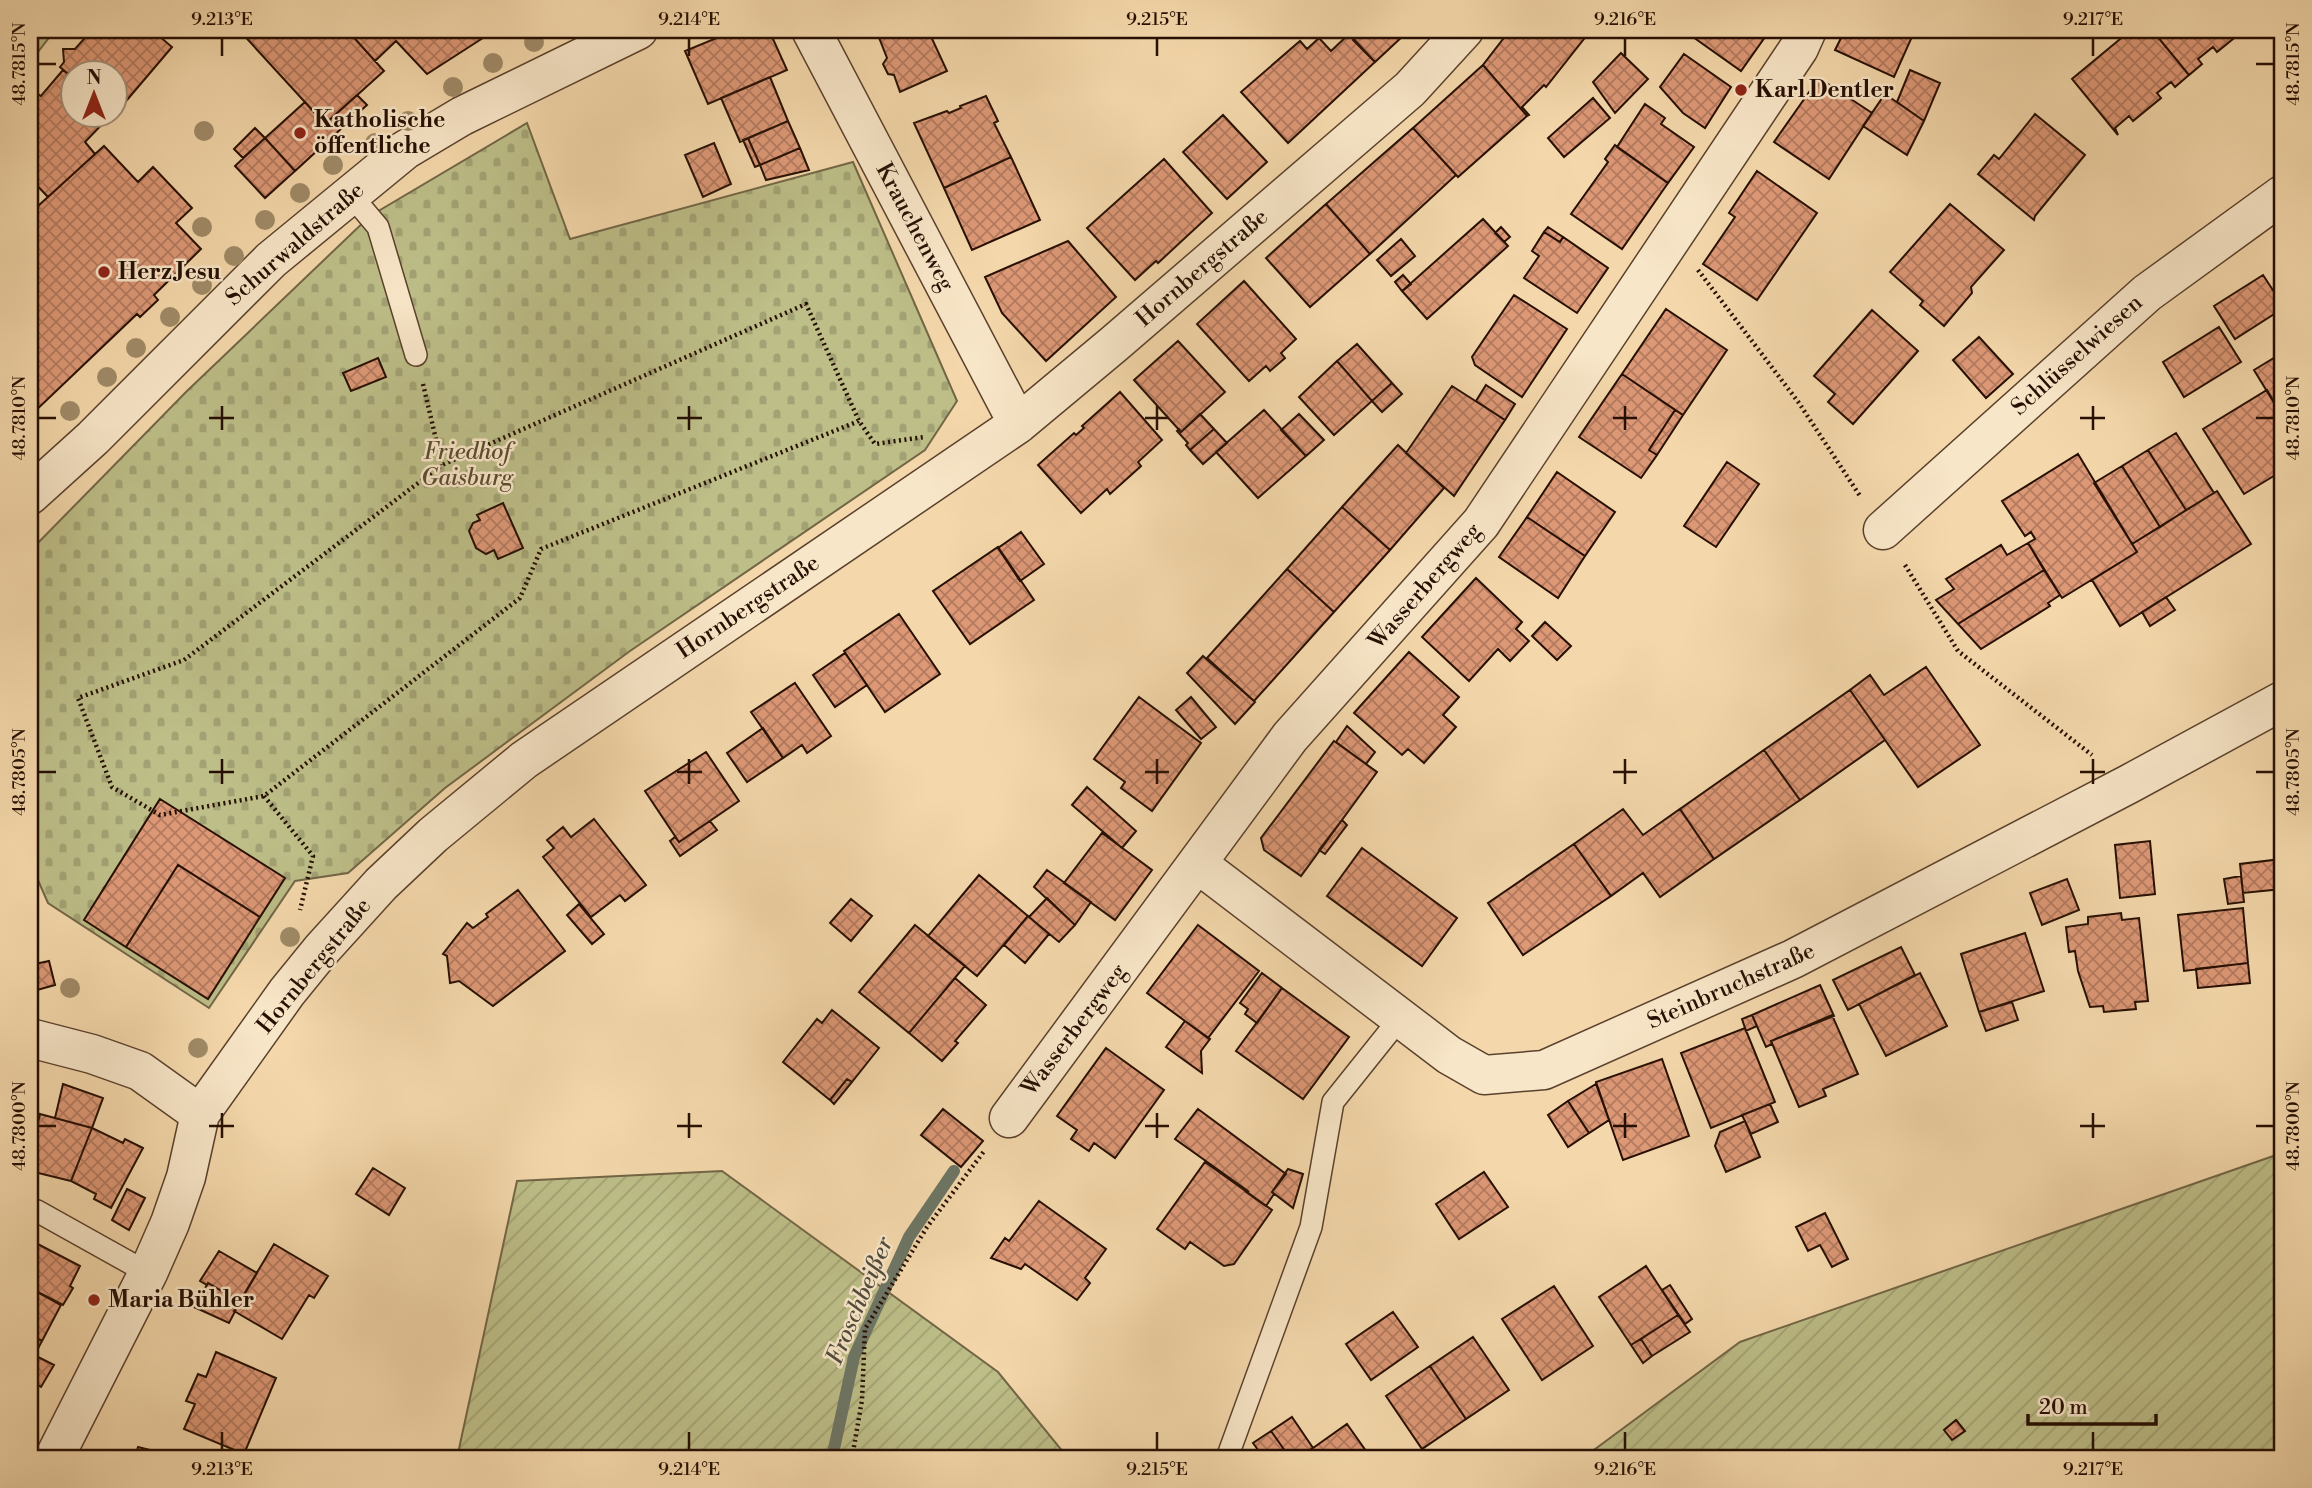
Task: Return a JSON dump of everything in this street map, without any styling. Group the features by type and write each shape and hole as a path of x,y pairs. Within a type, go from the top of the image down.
{"street":[{"name":"Schurwaldstraße","path":"30,495 93,438 271,260 405,149 462,116 638,30"},
{"name":"Krauchenweg","path":"811,30 1018,424"},
{"name":"Hornbergstraße","path":"55,1458 148,1273 170,1223 186,1177 201,1114 287,992 381,884 524,760 1018,424 1410,89 1464,30"},
{"name":"Wasserbergweg","path":"1009,1118 1290,737 1481,523 1799,48 1807,30"},
{"name":"Schlüsselwiesen","path":"1883,530 2147,292 2282,195"},
{"name":"Steinbruchstraße","path":"1198,864 1449,1055 1483,1074 1544,1070 1793,959 2282,701"},
{"path":"30,1038 92,1054 140,1071 201,1114"}],"lane":[{"path":"351,195 378,227 416,355"},
{"path":"1227,1458 1311,1227 1333,1102 1401,1017"},
{"path":"30,1210 37,1211 148,1273"}],"path":[{"path":"1666,247 1696,268 1799,403 1883,530 1958,651 2129,784"},
{"path":"859,421 541,550 520,598 264,796 160,815 112,786 78,698 184,660 442,465 806,304 859,421 874,444 927,437"},
{"path":"416,355 442,465"},
{"path":"264,796 313,856 297,923 322,949"},
{"path":"852,1458 862,1400 865,1329 927,1227 1009,1118"}],"green space":[{"path":"30,30 55,30 30,62"},
{"name":"Friedhof Gaisburg","path":"527,123 570,239 853,162 957,401 925,450 630,651 445,788 348,873 295,881 209,1008 48,903 30,862 30,551 187,391 370,216"},
{"path":"2282,1153 2282,1458 1583,1458 1740,1342"},
{"path":"722,1171 998,1372 1068,1458 457,1458 517,1181"}],"building":[{"path":"92,30 152,30 172,47 130,96 130,60 64,60 63,49 75,49"},
{"path":"239,30 347,30 384,71 325,124"},
{"path":"347,30 479,30 483,38 427,74 396,41 375,61"},
{"path":"736,30 769,30 787,70 708,104 685,51"},
{"path":"876,30 928,30 947,71 900,92 894,75 888,74 883,64 887,58"},
{"path":"1364,30 1398,30 1403,36 1375,62 1353,40"},
{"path":"1510,30 1591,30 1546,87 1544,85 1522,107 1529,115 1527,116 1483,65"},
{"path":"1698,30 1770,30 1741,71 1693,37"},
{"path":"1845,30 1915,30 1894,77 1835,50"},
{"path":"2131,30 2152,30 2189,75 2175,87 2171,82 2157,93 2161,98 2133,121 2129,116 2115,128 2118,135 2072,79"},
{"path":"2152,30 2244,30 2217,52 2213,47 2198,59 2202,64 2189,75"},
{"path":"1349,34 1375,62 1288,143 1241,92 1300,41 1307,49 1319,38 1331,51"},
{"path":"1621,53 1648,79 1615,113 1593,82"},
{"path":"1684,54 1731,87 1705,128 1683,113 1660,87"},
{"path":"1483,65 1527,116 1458,177 1413,128"},
{"path":"1910,70 1940,83 1924,121 1897,102"},
{"path":"60,74 60,130 97,130 85,142 95,154 48,197 30,178 30,102 38,94 41,96"},
{"path":"770,77 788,121 740,142 721,98"},
{"path":"1819,78 1872,113 1829,179 1774,142"},
{"path":"1885,94 1924,121 1907,155 1863,126"},
{"path":"357,95 367,105 295,171 265,138 305,102 325,124"},
{"path":"986,96 998,121 994,123 1011,157 944,188 914,123 947,111 949,113"},
{"path":"1593,98 1610,118 1564,157 1548,138"},
{"path":"1645,104 1665,118 1661,124 1694,147 1668,183 1617,147"},
{"path":"2035,114 2085,155 2034,220 1978,174 1994,155 1999,159"},
{"path":"1223,115 1267,162 1227,199 1183,152"},
{"path":"788,121 800,148 760,165 748,138"},
{"path":"255,128 265,138 243,158 234,149"},
{"path":"1413,128 1456,175 1370,254 1326,204"},
{"path":"265,138 295,171 265,198 235,166"},
{"path":"748,138 760,165 755,167 743,140"},
{"path":"714,143 731,184 703,197 685,155"},
{"path":"1615,145 1668,183 1622,249 1571,214 1608,162 1605,159"},
{"name":"Herz Jesu","path":"104,146 138,182 153,167 192,208 176,223 201,249 154,295 158,300 140,317 137,314 30,416 30,202 38,206"},
{"path":"800,148 809,170 766,180 760,165"},
{"path":"1011,157 1040,220 972,250 944,188"},
{"path":"1164,159 1212,213 1158,263 1156,261 1135,280 1087,228"},
{"path":"1757,171 1817,213 1757,300 1703,264 1735,217 1729,213"},
{"path":"1326,204 1370,254 1310,307 1266,258"},
{"path":"1950,204 2004,250 1971,287 1972,293 1944,326 1920,305 1923,301 1890,272"},
{"path":"1483,219 1508,246 1427,319 1402,291"},
{"path":"1501,227 1510,237 1504,242 1495,233"},
{"path":"1548,227 1563,237 1560,242 1544,232"},
{"path":"1544,232 1560,242 1563,237 1608,268 1577,313 1524,278 1539,256 1532,251"},
{"path":"1401,239 1415,256 1391,276 1377,260"},
{"path":"1068,241 1116,297 1046,361 1002,313 985,277"},
{"path":"1403,275 1411,284 1402,291 1395,282"},
{"path":"2263,275 2282,304 2282,309 2235,339 2214,306"},
{"path":"1244,281 1296,339 1281,353 1285,358 1270,371 1266,366 1249,381 1197,324"},
{"path":"1514,295 1567,329 1522,397 1475,365 1472,357"},
{"path":"1666,309 1727,350 1683,415 1622,374"},
{"path":"1872,310 1918,351 1853,424 1828,402 1835,394 1814,376"},
{"path":"2219,327 2241,362 2184,397 2163,362"},
{"path":"1979,337 2013,374 1986,398 1953,360"},
{"path":"1178,341 1225,392 1181,432 1134,380"},
{"path":"1357,344 1392,383 1372,401 1337,361"},
{"path":"2282,353 2282,416 2254,370"},
{"path":"378,358 386,377 351,391 343,373"},
{"path":"1337,361 1372,401 1334,435 1299,397"},
{"path":"1622,374 1675,410 1649,450 1657,455 1641,478 1579,437"},
{"path":"1392,383 1402,394 1382,412 1372,401"},
{"path":"1486,385 1515,404 1505,420 1476,401"},
{"path":"1452,386 1505,420 1454,496 1406,453"},
{"path":"2267,390 2282,416 2282,471 2244,494 2203,429"},
{"path":"1120,392 1162,440 1138,462 1141,466 1110,494 1107,489 1081,513 1038,465 1074,433 1076,435 1084,428 1082,426"},
{"path":"1264,410 1306,456 1258,498 1216,452"},
{"path":"1675,410 1683,415 1657,455 1649,450"},
{"path":"1200,414 1214,429 1190,450 1186,445 1188,443 1177,431 1179,429 1181,432"},
{"path":"1299,414 1324,440 1306,456 1281,430"},
{"path":"1214,429 1227,443 1203,464 1190,450"},
{"path":"2176,433 2214,493 2186,510 2148,450"},
{"path":"1398,445 1444,488 1390,550 1342,507"},
{"path":"2148,450 2186,510 2160,527 2122,466"},
{"path":"2078,454 2137,552 2062,598 2028,543 2035,539 2031,532 2025,536 2002,501"},
{"path":"1727,462 1759,484 1716,547 1684,526"},
{"path":"2122,466 2160,527 2132,544 2094,483"},
{"path":"1557,472 1615,512 1585,556 1527,517"},
{"path":"2217,491 2251,544 2120,626 2092,580 2137,552 2132,544"},
{"path":"503,503 523,548 498,559 494,550 486,554 476,548 469,531 473,523 480,520 477,515"},
{"path":"1342,507 1390,550 1334,612 1287,569"},
{"path":"1527,517 1585,556 1558,598 1499,557"},
{"path":"1021,532 1044,564 1020,581 998,548"},
{"path":"2028,543 2044,570 1958,624 1936,600 1954,589 1946,579 2001,545 2007,555"},
{"path":"998,547 1034,600 970,644 933,591"},
{"path":"1287,569 1334,612 1254,701 1207,658"},
{"path":"2044,570 2060,595 2048,603 2050,606 1981,649 1958,624"},
{"path":"1476,578 1522,622 1516,629 1529,641 1510,661 1498,649 1469,681 1422,637"},
{"path":"2166,597 2175,610 2150,626 2142,612"},
{"path":"899,614 940,674 885,712 844,651"},
{"path":"1545,622 1571,646 1557,660 1532,636"},
{"path":"1409,652 1459,697 1443,715 1456,727 1424,763 1408,749 1402,755 1354,713"},
{"path":"845,653 867,685 835,707 813,675"},
{"path":"1203,656 1255,702 1235,724 1187,673"},
{"path":"1926,667 1980,745 1918,787 1850,690 1870,675 1884,695"},
{"path":"795,683 831,736 807,753 802,745 783,758 751,712"},
{"path":"1850,690 1885,740 1800,800 1764,750"},
{"path":"1139,697 1201,743 1152,811 1121,788 1125,782 1094,759"},
{"path":"1191,697 1216,727 1201,739 1176,710"},
{"path":"1347,726 1375,752 1366,764 1336,742"},
{"path":"763,728 783,758 747,782 727,753"},
{"path":"1334,741 1377,772 1301,876 1264,850 1261,838"},
{"path":"1764,750 1800,800 1714,859 1680,809"},
{"path":"706,752 739,801 679,842 645,791"},
{"path":"1087,787 1136,831 1122,848 1072,805"},
{"path":"160,799 285,878 260,917 178,865 126,947 84,920"},
{"path":"1623,809 1643,835 1680,809 1714,859 1660,897 1643,873 1611,896 1574,844"},
{"path":"594,819 646,885 625,901 620,895 591,917 543,857 554,848 547,840 563,827 571,837"},
{"path":"1342,820 1347,825 1325,854 1319,850"},
{"path":"710,821 717,830 680,856 670,841 675,837 679,842"},
{"path":"1102,833 1152,870 1115,920 1064,883"},
{"path":"2150,841 2155,894 2120,898 2115,845"},
{"path":"1574,844 1611,896 1523,955 1488,903"},
{"path":"1362,848 1457,918 1422,966 1327,896"},
{"path":"2282,859 2282,889 2243,893 2240,864"},
{"path":"178,865 260,917 208,999 126,947"},
{"path":"1047,870 1091,902 1075,925 1034,887"},
{"path":"979,875 1028,916 977,976 928,936"},
{"path":"2241,876 2244,902 2228,904 2224,879"},
{"path":"2067,879 2079,910 2042,925 2030,893"},
{"path":"518,890 565,951 493,1006 459,981 450,983 447,956 443,954 467,923 473,928 488,917 486,914"},
{"path":"1047,898 1075,925 1059,942 1029,917"},
{"path":"851,899 872,916 851,941 830,923"},
{"path":"579,904 604,934 592,944 567,915"},
{"path":"2243,908 2248,963 2184,971 2178,915"},
{"path":"2121,913 2122,920 2139,918 2148,1001 2135,1002 2136,1009 2104,1012 2103,1006 2090,1007 2078,971 2075,951 2069,952 2066,927 2088,924 2088,917"},
{"path":"1028,916 1049,934 1025,963 1004,945"},
{"path":"915,925 965,966 909,1033 859,992"},
{"path":"1198,925 1259,971 1208,1038 1147,993"},
{"path":"2025,933 2044,991 1979,1012 1961,954"},
{"path":"1901,947 1915,975 1848,1010 1833,980"},
{"path":"49,961 55,985 30,992 30,965"},
{"path":"2248,963 2250,983 2198,988 2196,969"},
{"path":"1262,973 1282,988 1257,1023 1245,1014 1248,1009 1240,1003"},
{"path":"1920,973 1947,1026 1886,1056 1859,1004"},
{"path":"955,978 986,1005 955,1041 958,1043 942,1061 909,1033"},
{"path":"1820,985 1834,1016 1771,1041 1772,1044 1766,1047 1752,1015"},
{"path":"1282,988 1349,1037 1303,1099 1236,1051"},
{"path":"2012,1002 2018,1020 1986,1031 1979,1012"},
{"path":"832,1010 879,1048 852,1082 847,1079 830,1100 783,1062 817,1019 822,1023"},
{"path":"1752,1015 1757,1026 1746,1031 1742,1019"},
{"path":"1832,1015 1858,1074 1823,1089 1826,1096 1799,1107 1771,1041"},
{"path":"1185,1021 1210,1039 1201,1051 1202,1073 1166,1047"},
{"path":"1745,1028 1775,1102 1711,1128 1681,1053"},
{"path":"1106,1048 1164,1090 1115,1158 1094,1143 1089,1151 1071,1139 1077,1130 1057,1116"},
{"path":"1662,1059 1689,1136 1623,1160 1596,1082"},
{"path":"847,1079 852,1082 834,1104 830,1100"},
{"path":"63,1084 103,1098 92,1128 55,1118"},
{"path":"1596,1084 1609,1120 1589,1133 1568,1101"},
{"path":"1568,1101 1589,1133 1568,1147 1548,1115"},
{"path":"1770,1104 1778,1122 1751,1134 1742,1115"},
{"path":"943,1109 983,1141 961,1167 921,1135"},
{"path":"1198,1109 1286,1174 1272,1192 1274,1194 1266,1206 1175,1139"},
{"path":"30,1112 40,1114 30,1155"},
{"path":"40,1114 92,1128 71,1181 30,1171 30,1155"},
{"path":"1745,1121 1760,1157 1726,1172 1715,1146 1720,1132"},
{"path":"92,1128 123,1143 125,1139 143,1148 111,1208 94,1199 96,1194 71,1181"},
{"path":"1205,1162 1272,1210 1234,1264 1224,1266 1190,1242 1185,1249 1157,1229"},
{"path":"373,1168 405,1188 389,1215 356,1194"},
{"path":"1288,1169 1303,1174 1293,1208 1272,1192"},
{"path":"1484,1172 1508,1207 1459,1239 1436,1204"},
{"path":"127,1189 145,1198 129,1230 112,1220"},
{"path":"1039,1201 1106,1249 1085,1278 1090,1283 1077,1300 1025,1264 1021,1269 991,1258 1005,1238 1009,1241"},
{"path":"1825,1213 1848,1259 1832,1267 1820,1245 1808,1251 1796,1227"},
{"path":"30,1224 37,1225 30,1240"},
{"path":"30,1240 80,1266 70,1286 73,1288 63,1305 30,1288"},
{"path":"274,1244 328,1276 314,1298 309,1295 282,1339 234,1311"},
{"path":"219,1251 257,1273 240,1302 200,1281"},
{"path":"1646,1266 1678,1315 1631,1345 1599,1297"},
{"path":"208,1283 240,1302 229,1323 194,1307"},
{"path":"1670,1285 1692,1319 1685,1324 1662,1290"},
{"path":"1554,1286 1593,1346 1542,1380 1502,1319"},
{"path":"30,1288 61,1305 42,1341 30,1334"},
{"path":"1393,1312 1418,1347 1371,1380 1346,1344"},
{"path":"1678,1315 1690,1332 1652,1356 1641,1339"},
{"path":"30,1334 42,1341 30,1364"},
{"path":"1473,1337 1509,1390 1466,1419 1430,1366"},
{"path":"1641,1339 1652,1356 1643,1363 1631,1345"},
{"path":"216,1352 276,1378 244,1454 184,1429 195,1404 186,1401 198,1374 206,1377"},
{"path":"34,1355 54,1365 41,1387 30,1381 30,1364"},
{"path":"1430,1366 1466,1419 1422,1449 1386,1396"},
{"path":"1292,1417 1313,1448 1297,1458 1290,1458 1271,1431"},
{"path":"1956,1420 1965,1431 1952,1440 1944,1430"},
{"path":"1347,1424 1371,1458 1297,1458 1313,1448"},
{"path":"1271,1431 1290,1458 1264,1458 1253,1443"},
{"path":"138,1447 170,1455 169,1458 135,1458"}],"waterway":[{"name":"Froschbeißer","path":"832,1458 854,1357 909,1237 954,1171"}],"place":[{"name":"Karl Dentler","path":"1741,90"},
{"name":"Katholische öffentliche","path":"300,133"},
{"name":"Herz Jesu","path":"104,272"},
{"name":"Maria Bühler","path":"94,1300"}]}
